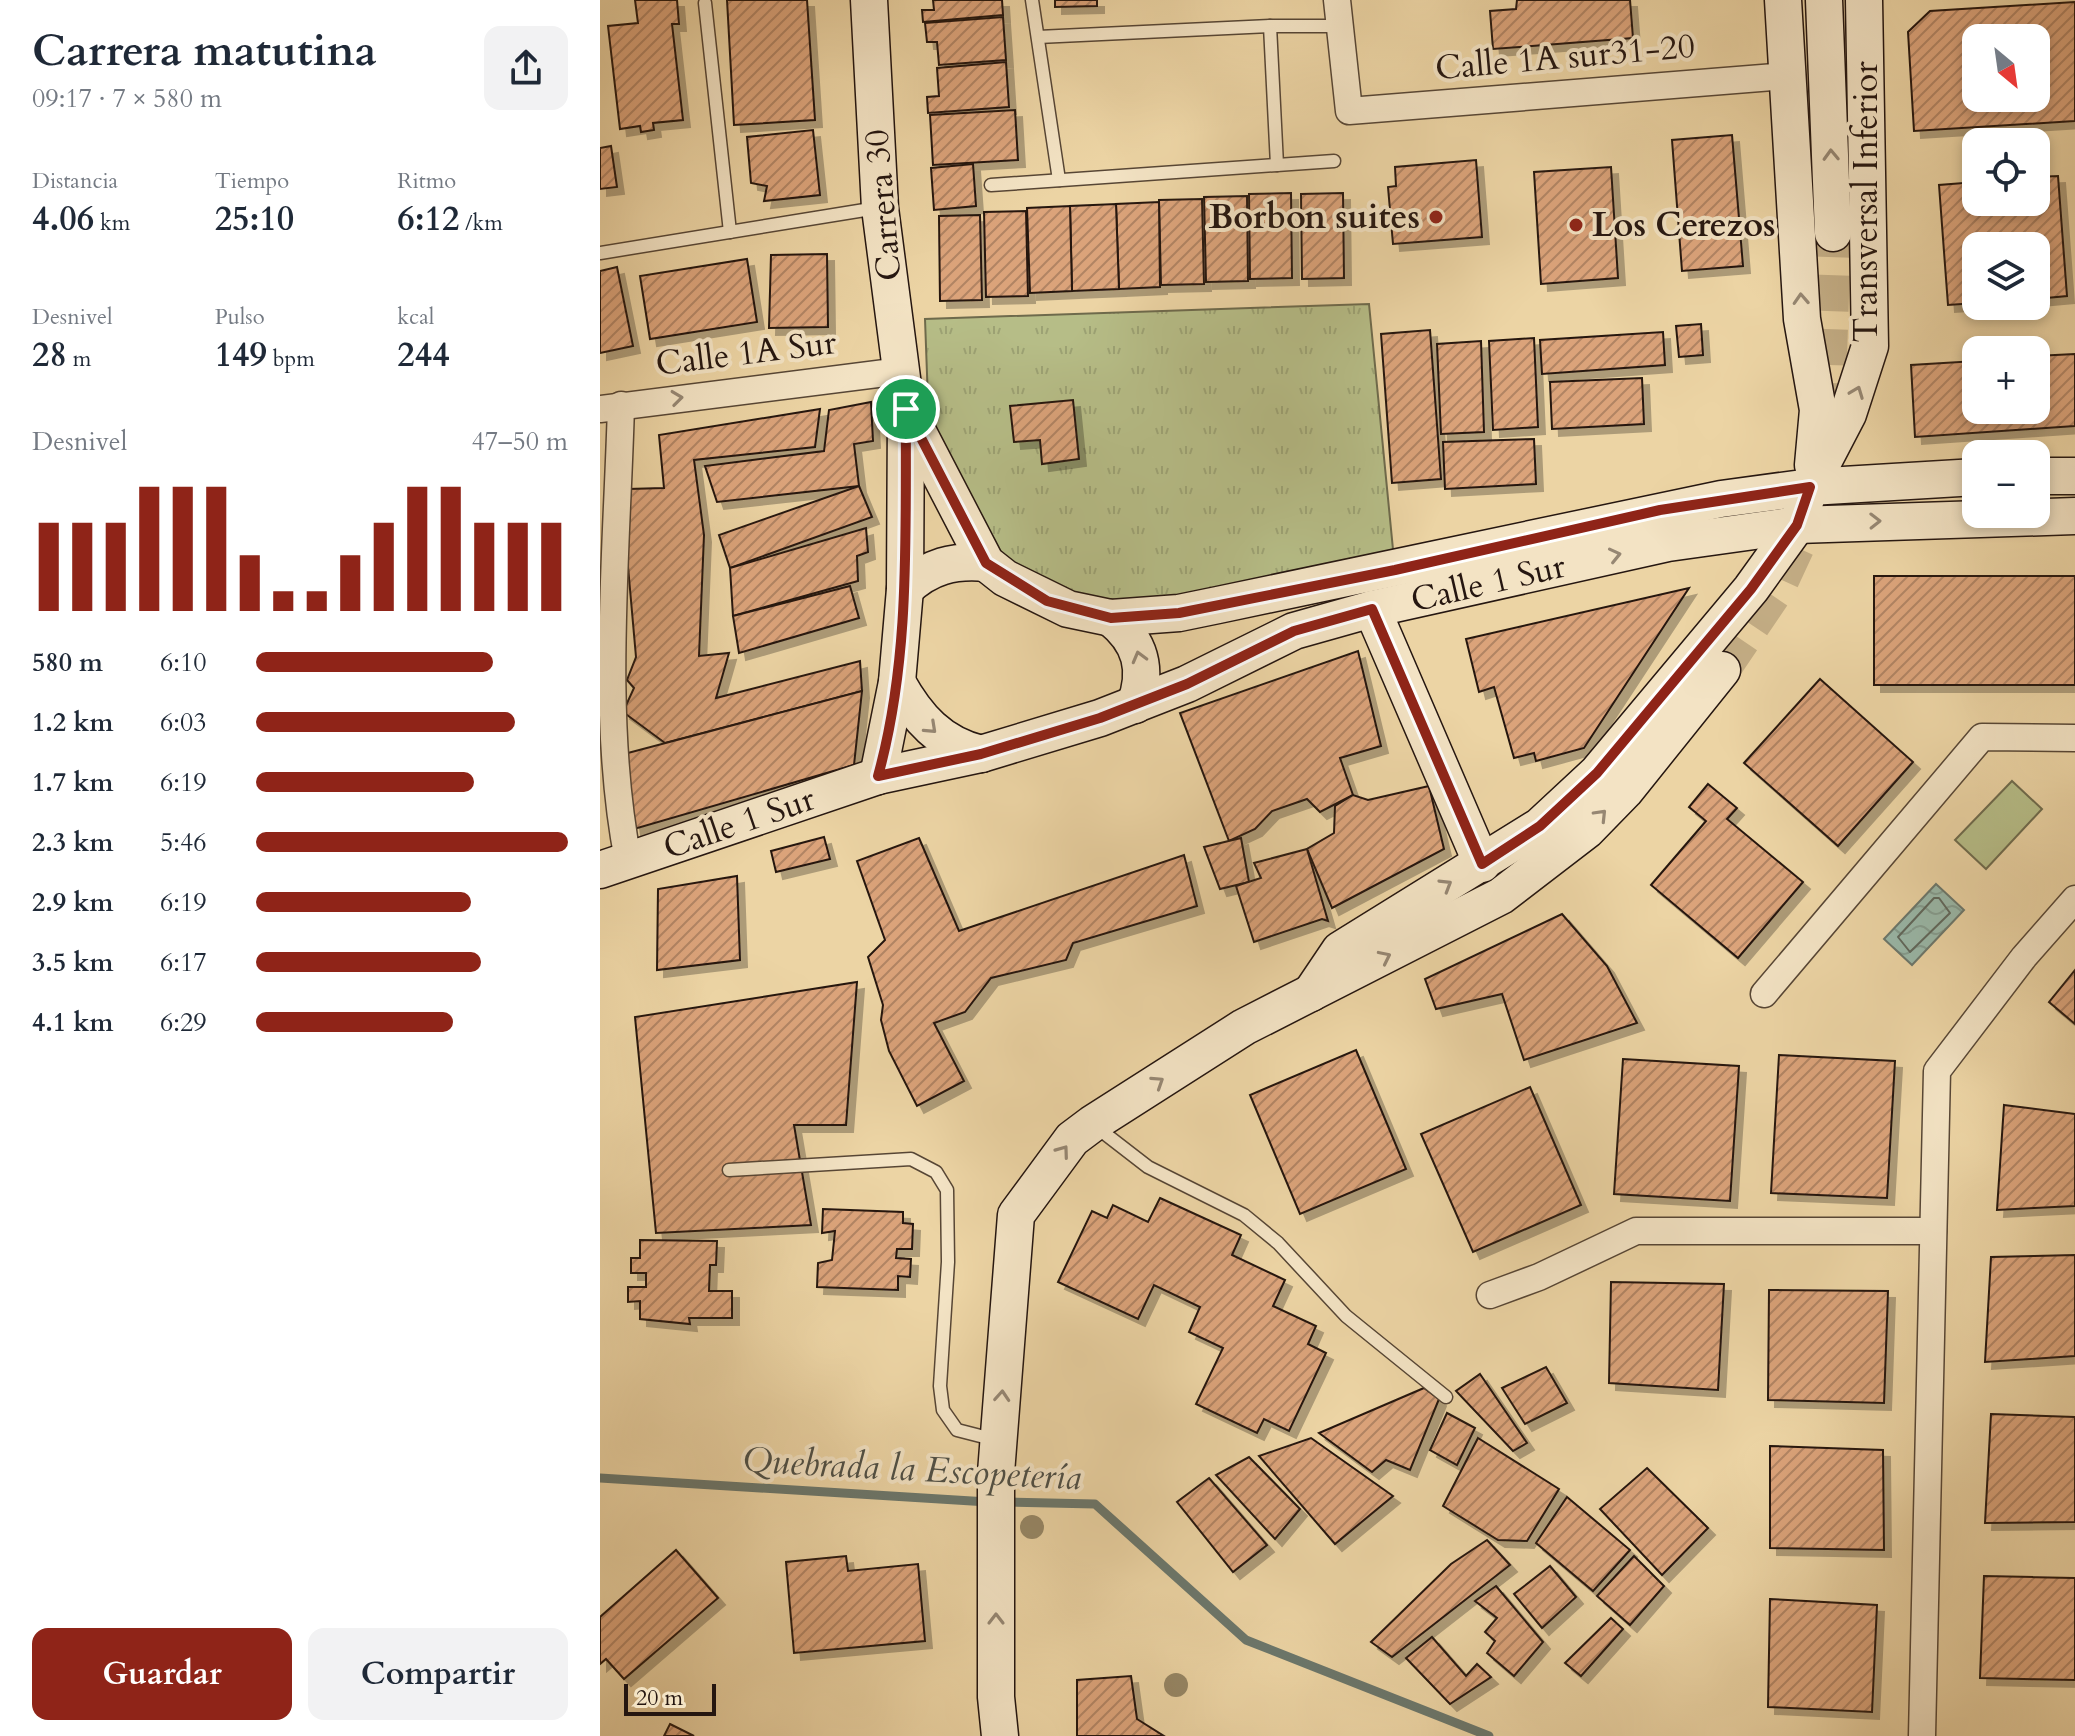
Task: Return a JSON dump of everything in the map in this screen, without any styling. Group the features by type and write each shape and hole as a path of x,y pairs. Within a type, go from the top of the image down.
{"street":[{"name":"Carrera 30","path":"869,0 880,208 906,409 905,589"},
{"name":"Transversal Inferior","path":"1783,0 1802,319 1818,410 1810,487"},
{"name":"Transversal Inferior","path":"1824,0 1833,233"},
{"name":"Transversal Inferior","path":"1310,994 1340,950 1540,826 1597,773 1751,589 1797,525 1810,487 1848,414 1870,346 1864,0"},
{"name":"Calle 1A sur31-20","path":"1339,13 1349,111 1787,76"},
{"name":"Calle 1A Sur","path":"610,407 901,371"},
{"path":"610,407 606,662 620,825 614,865"},
{"name":"Carrera 30","path":"906,409 986,563"},
{"path":"2050,476 2075,476"},
{"name":"Calle 1 Sur","path":"986,563 1047,601 1111,618 1192,610 1395,570 1660,510 1810,487 1962,478"},
{"name":"Calle 1 Sur","path":"614,865 878,776 981,754 1135,705 1239,660 1294,631 1372,609 1668,543 1797,525 2075,516"},
{"path":"878,776 897,682 905,589 934,568 960,562 986,563"},
{"path":"1372,609 1482,864"},
{"path":"1111,618 1124,628 1140,656 1141,689 1135,705"},
{"name":"Transversal Inferior","path":"996,1724 998,1457 1016,1215 1072,1139 1092,1124 1244,1027 1501,896 1551,859 1625,791 1722,670"},
{"path":"897,682 916,713 941,737 961,749 981,754"},
{"path":"1764,994 1982,737 2075,738"},
{"path":"1922,1736 1937,1071 2024,957 2075,899"},
{"path":"1490,1295 1539,1277 1636,1231 1933,1231"}],"lane":[{"path":"1032,0 1059,180"},
{"path":"705,3 730,232"},
{"path":"1038,37 1270,26 1339,13"},
{"path":"1270,26 1277,165"},
{"path":"991,185 1334,161"},
{"path":"600,253 880,208"},
{"path":"1092,1124 1148,1167 1244,1215 1278,1243 1346,1316 1446,1397"},
{"path":"729,1170 911,1159 936,1172 947,1190 948,1262 940,1386 943,1410 957,1430 998,1457"}],"green space":[{"path":"1369,304 1395,570 1144,617 986,563 930,456 925,319"},
{"path":"2012,781 2042,809 1986,869 1955,840"}],"water":[{"path":"1936,884 1964,910 1912,965 1884,939"}],"building":[{"path":"635,0 677,0 679,24 672,24 683,120 653,123 654,130 641,132 640,126 620,129 608,26 638,23"},
{"path":"727,0 807,0 815,120 734,125"},
{"path":"933,0 1002,0 1003,15 923,22 922,10 934,10"},
{"path":"1055,0 1097,0 1097,6 1055,7"},
{"path":"1517,0 1630,0 1633,38 1493,49 1490,11 1516,9"},
{"path":"2075,2 2075,121 1914,131 1908,32 1930,11"},
{"path":"1003,17 1006,60 939,65 937,42 927,42 925,23"},
{"path":"1006,62 1009,107 928,113 927,97 939,96 937,68"},
{"path":"1015,110 1018,160 933,165 930,115"},
{"path":"813,130 820,195 764,201 767,186 751,183 747,137"},
{"path":"1732,135 1743,266 1682,271 1672,140"},
{"path":"611,146 617,187 600,189 600,148"},
{"name":"Borbon suites","path":"1476,160 1482,237 1393,244 1388,187 1396,186 1395,167"},
{"path":"973,164 976,206 934,210 931,168"},
{"name":"Los Cerezos","path":"1611,167 1618,278 1541,284 1534,172"},
{"path":"2050,176 2058,176 2067,296 2050,298 2050,232 1962,232 1962,304 1948,305 1939,185 1962,183 1962,216 2050,216"},
{"path":"1291,193 1292,278 1250,279 1249,194"},
{"path":"1343,193 1344,278 1302,279 1301,194"},
{"path":"1247,196 1248,281 1206,282 1204,197"},
{"path":"1202,199 1204,284 1161,285 1159,200"},
{"path":"1159,202 1160,287 1119,289 1116,204"},
{"path":"1116,204 1119,289 1072,291 1070,206"},
{"path":"1070,206 1072,291 1030,293 1027,208"},
{"path":"1026,211 1028,296 986,297 984,212"},
{"path":"980,215 982,300 940,301 939,216"},
{"path":"827,254 828,327 769,328 771,255"},
{"path":"747,259 757,322 650,339 640,276"},
{"path":"617,267 633,346 600,353 600,271"},
{"path":"1701,324 1703,355 1679,357 1676,326"},
{"path":"1430,330 1441,479 1392,483 1381,334"},
{"path":"1663,332 1665,365 1542,374 1540,340"},
{"path":"1534,338 1538,427 1493,430 1489,341"},
{"path":"1481,341 1484,432 1441,434 1437,344"},
{"path":"2075,354 2075,426 1915,437 1911,365 1962,362 1962,424 2050,424 2050,355"},
{"path":"1642,378 1644,424 1552,429 1550,382"},
{"path":"1073,400 1079,459 1042,464 1040,440 1014,442 1010,406"},
{"path":"871,402 873,441 854,444 859,486 717,502 705,466 824,451 829,410"},
{"path":"820,409 815,447 694,460 704,535 699,656 729,653 716,698 860,661 862,691 665,743 623,712 634,688 627,680 636,657 626,544 628,489 664,488 659,435"},
{"path":"1534,439 1536,484 1445,489 1443,442"},
{"path":"859,486 872,517 730,568 719,535"},
{"path":"866,528 868,552 857,556 858,581 733,616 730,568"},
{"path":"1874,576 2075,576 2075,685 1874,685"},
{"path":"850,586 859,618 739,653 733,616"},
{"path":"1689,588 1584,748 1536,761 1534,753 1514,758 1494,687 1479,692 1466,639"},
{"path":"1358,651 1381,746 1340,758 1353,795 1320,812 1307,799 1272,811 1255,829 1229,841 1180,713"},
{"path":"1820,679 1913,762 1838,846 1744,763"},
{"path":"862,691 854,765 634,829 624,754"},
{"path":"1708,784 1737,808 1727,819 1803,882 1738,958 1651,885 1706,821 1689,807"},
{"path":"1429,786 1444,849 1332,908 1307,849 1334,833 1335,806 1353,795 1368,800"},
{"path":"824,837 830,859 776,872 771,851"},
{"path":"919,838 959,931 1184,855 1197,906 1073,943 1066,960 991,978 965,1012 934,1023 964,1081 917,1106 889,1051 881,1020 883,1005 868,957 885,940 857,861"},
{"path":"1241,838 1249,882 1220,889 1204,847"},
{"path":"1307,849 1328,921 1322,919 1254,942 1236,886 1261,878 1254,863"},
{"path":"737,876 740,960 657,970 658,889"},
{"path":"1562,914 1607,966 1637,1023 1524,1060 1502,994 1436,1009 1425,979"},
{"path":"2075,970 2075,1024 2049,1002"},
{"path":"857,982 846,1125 794,1125 811,1225 656,1233 635,1017"},
{"path":"1356,1050 1406,1169 1300,1214 1250,1095"},
{"path":"1779,1055 1895,1061 1887,1198 1771,1193"},
{"path":"1623,1059 1739,1066 1730,1201 1614,1194"},
{"path":"1530,1087 1581,1205 1473,1252 1421,1134"},
{"path":"2004,1105 2075,1114 2075,1206 1997,1210"},
{"path":"1160,1198 1241,1235 1232,1255 1285,1280 1273,1306 1316,1326 1308,1344 1326,1353 1289,1431 1264,1419 1257,1433 1196,1404 1223,1348 1189,1332 1200,1307 1154,1285 1138,1319 1058,1282 1092,1211 1107,1218 1113,1205 1148,1222"},
{"path":"823,1209 903,1212 903,1223 913,1224 912,1249 897,1249 896,1258 911,1259 910,1277 898,1276 898,1290 817,1287 818,1263 832,1260 835,1231 822,1233"},
{"path":"640,1240 717,1241 716,1265 710,1265 709,1291 732,1291 732,1318 689,1318 690,1324 640,1319 640,1301 628,1302 628,1287 646,1287 646,1273 631,1273 631,1258 640,1258"},
{"path":"2075,1255 2075,1356 1985,1362 1991,1257"},
{"path":"1611,1282 1724,1284 1718,1390 1609,1383"},
{"path":"1769,1290 1888,1291 1884,1403 1768,1400"},
{"path":"1546,1367 1567,1403 1525,1424 1502,1388"},
{"path":"1480,1374 1527,1443 1513,1451 1456,1391"},
{"path":"1424,1388 1439,1399 1410,1470 1386,1460 1372,1472 1319,1433"},
{"path":"1447,1413 1475,1428 1457,1465 1430,1450"},
{"path":"1991,1414 2075,1417 2075,1522 1985,1523"},
{"path":"1311,1438 1393,1496 1335,1544 1259,1456"},
{"path":"1478,1438 1559,1489 1527,1541 1498,1540 1443,1506"},
{"path":"1770,1446 1883,1450 1884,1550 1770,1548"},
{"path":"1249,1457 1300,1509 1275,1539 1216,1475"},
{"path":"1647,1468 1708,1528 1662,1575 1600,1509"},
{"path":"1209,1478 1267,1545 1233,1572 1177,1502"},
{"path":"1567,1497 1630,1550 1593,1591 1536,1543"},
{"path":"1487,1540 1510,1565 1392,1657 1371,1642 1451,1564"},
{"path":"676,1550 718,1598 624,1679 606,1659 600,1664 600,1617"},
{"path":"846,1556 848,1571 918,1564 925,1641 794,1653 786,1562"},
{"path":"1634,1556 1664,1586 1630,1625 1597,1596"},
{"path":"1550,1566 1576,1597 1542,1628 1514,1594"},
{"path":"1984,1576 2075,1578 2075,1680 1980,1678"},
{"path":"1496,1586 1543,1642 1514,1676 1487,1653 1495,1641 1485,1632 1497,1618 1475,1601"},
{"path":"1770,1599 1877,1605 1872,1712 1768,1707"},
{"path":"1611,1618 1623,1629 1581,1676 1565,1663"},
{"path":"1432,1637 1466,1676 1477,1664 1491,1677 1450,1704 1406,1658"},
{"path":"1131,1676 1137,1719 1164,1736 1077,1736 1077,1680"},
{"path":"670,1724 694,1736 664,1736"}],"waterway":[{"name":"Quebrada la Escopetería","path":"600,1478 988,1502"},
{"name":"Quebrada la Escopetería","path":"1003,1502 1095,1504 1246,1640 1489,1736"}],"tunnel":[{"path":"1827,419 1833,233"},
{"path":"1722,670 1778,587 1807,524"}],"place":[{"name":"Borbon suites","path":"1436,217"},
{"name":"Los Cerezos","path":"1576,225"}],"route":[{"path":"906,409 986,563 1005,578 1047,601 1111,618 1179,613 1395,570 1660,510 1810,487 1797,525 1751,589 1597,773 1540,826 1482,864 1372,609 1294,631 1187,684 1100,718 1027,742 878,776 886,749 897,682 905,589 906,409"}]}
